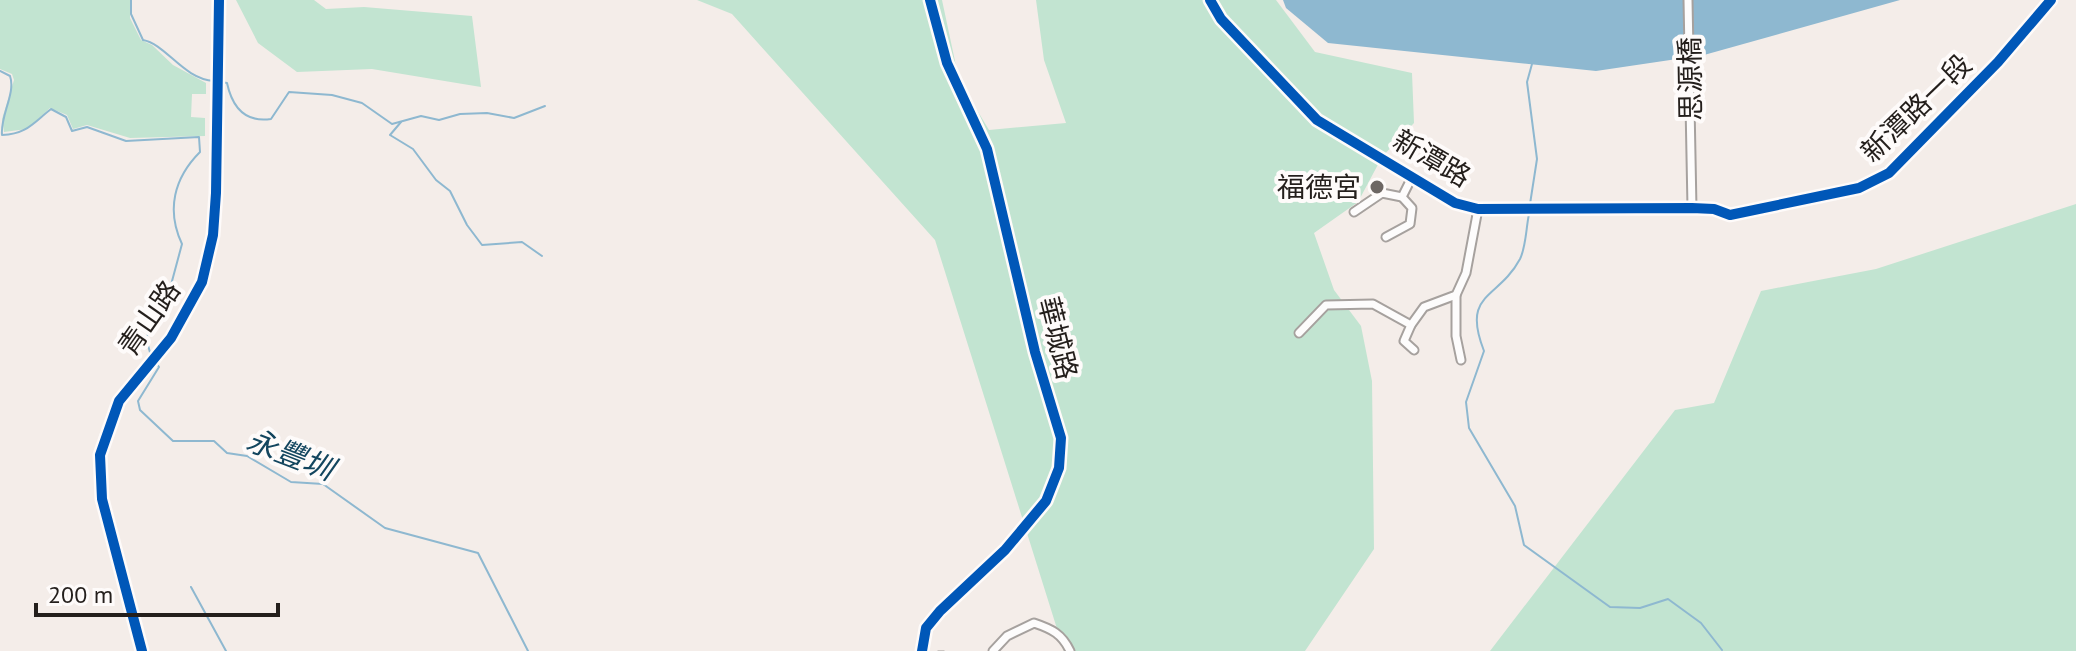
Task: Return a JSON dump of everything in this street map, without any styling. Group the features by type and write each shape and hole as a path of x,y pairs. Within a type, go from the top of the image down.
{"street":[{"name":"青山路","path":"142,651 102,499 100,455 119,401 171,338 202,282 213,235 216,193 219,0"},
{"name":"華城路","path":"922,651 926,628 940,611 1014,541 1046,501 1059,468 1061,438 1035,352 987,149 942,50 930,0"},
{"name":"新潭路","path":"1210,0 1221,19 1317,120 1455,203 1478,209 1692,208"},
{"name":"思源橋","path":"1688,0 1692,208"},
{"name":"新潭路一段","path":"1692,208 1714,209 1730,215 1805,202 1859,188 1880,178 1951,112 2051,0"},
{"path":"1402,197 1412,177"},
{"path":"1354,212 1382,193 1402,197 1412,208 1410,224 1386,237"},
{"path":"1461,360 1456,336 1456,295 1466,273 1478,209"},
{"path":"1414,350 1404,341 1424,307 1456,295"},
{"path":"1299,333 1326,305 1373,304 1411,325"},
{"path":"993,651 1007,636 1034,623 1051,628 1064,638 1070,651"}],"green space":[{"path":"0,0 130,0 130,18 141,40 152,45 173,65 206,83 206,94 192,94 191,117 205,118 205,136 130,138 87,125 73,129 67,115 50,108 27,129 4,132 2,119 14,80 12,74 0,69"},
{"path":"236,0 314,0 326,9 364,7 472,16 481,87 372,69 297,72 258,43"},
{"path":"697,0 942,0 959,80 989,130 1066,123 1044,60 1036,0 1276,0 1315,52 1412,73 1414,123 1382,157 1358,202 1314,233 1334,290 1361,326 1372,381 1374,549 1305,651 1064,651 935,240 732,14"},
{"path":"2076,204 2076,651 1490,651 1675,410 1714,403 1761,291 1876,269"}],"water":[{"path":"1283,0 1900,0 1704,55 1596,71 1328,43 1286,8"}],"waterway":[{"path":"131,0 131,14 143,40 193,74 214,81"},
{"path":"1530,204 1537,159 1527,82 1532,64"},
{"name":"永豐圳","path":"0,71 10,76 11,83 2,135 24,130 51,109 66,117 72,131 87,127 126,141 199,137 200,152 184,173 175,195 174,219 182,244 168,296 146,338 151,356"},
{"path":"221,82 227,83 232,99 241,111 262,120 271,119 289,92 332,95 362,103 392,124 421,116 439,120 460,114 487,113 514,118 545,106"},
{"path":"401,122 390,135 413,149 436,180 450,191 467,225 482,245 522,242 542,256"},
{"path":"1529,214 1520,259 1479,307 1478,332 1484,351 1466,402 1469,428 1515,506 1524,545 1610,607 1640,608 1668,599 1701,623 1722,650"},
{"name":"永豐圳","path":"155,361 159,367 138,401 140,410 173,441 214,441 227,453 247,456 291,482 323,484 385,528 478,553 528,651"},
{"path":"191,587 226,651"}],"cycle path":[{"path":"142,651 102,499 100,455 119,401 171,338 202,282 213,235 216,193 219,0"},
{"path":"922,651 926,628 940,611 1005,550 1046,501 1059,468 1061,438 1035,352 987,149 947,63 930,0"},
{"path":"1210,0 1221,19 1317,120 1455,203 1478,209 1692,208 1714,209 1730,215 1859,188 1889,173 1998,62 2051,0"}],"place":[{"name":"福德宮","path":"1377,187"}]}
